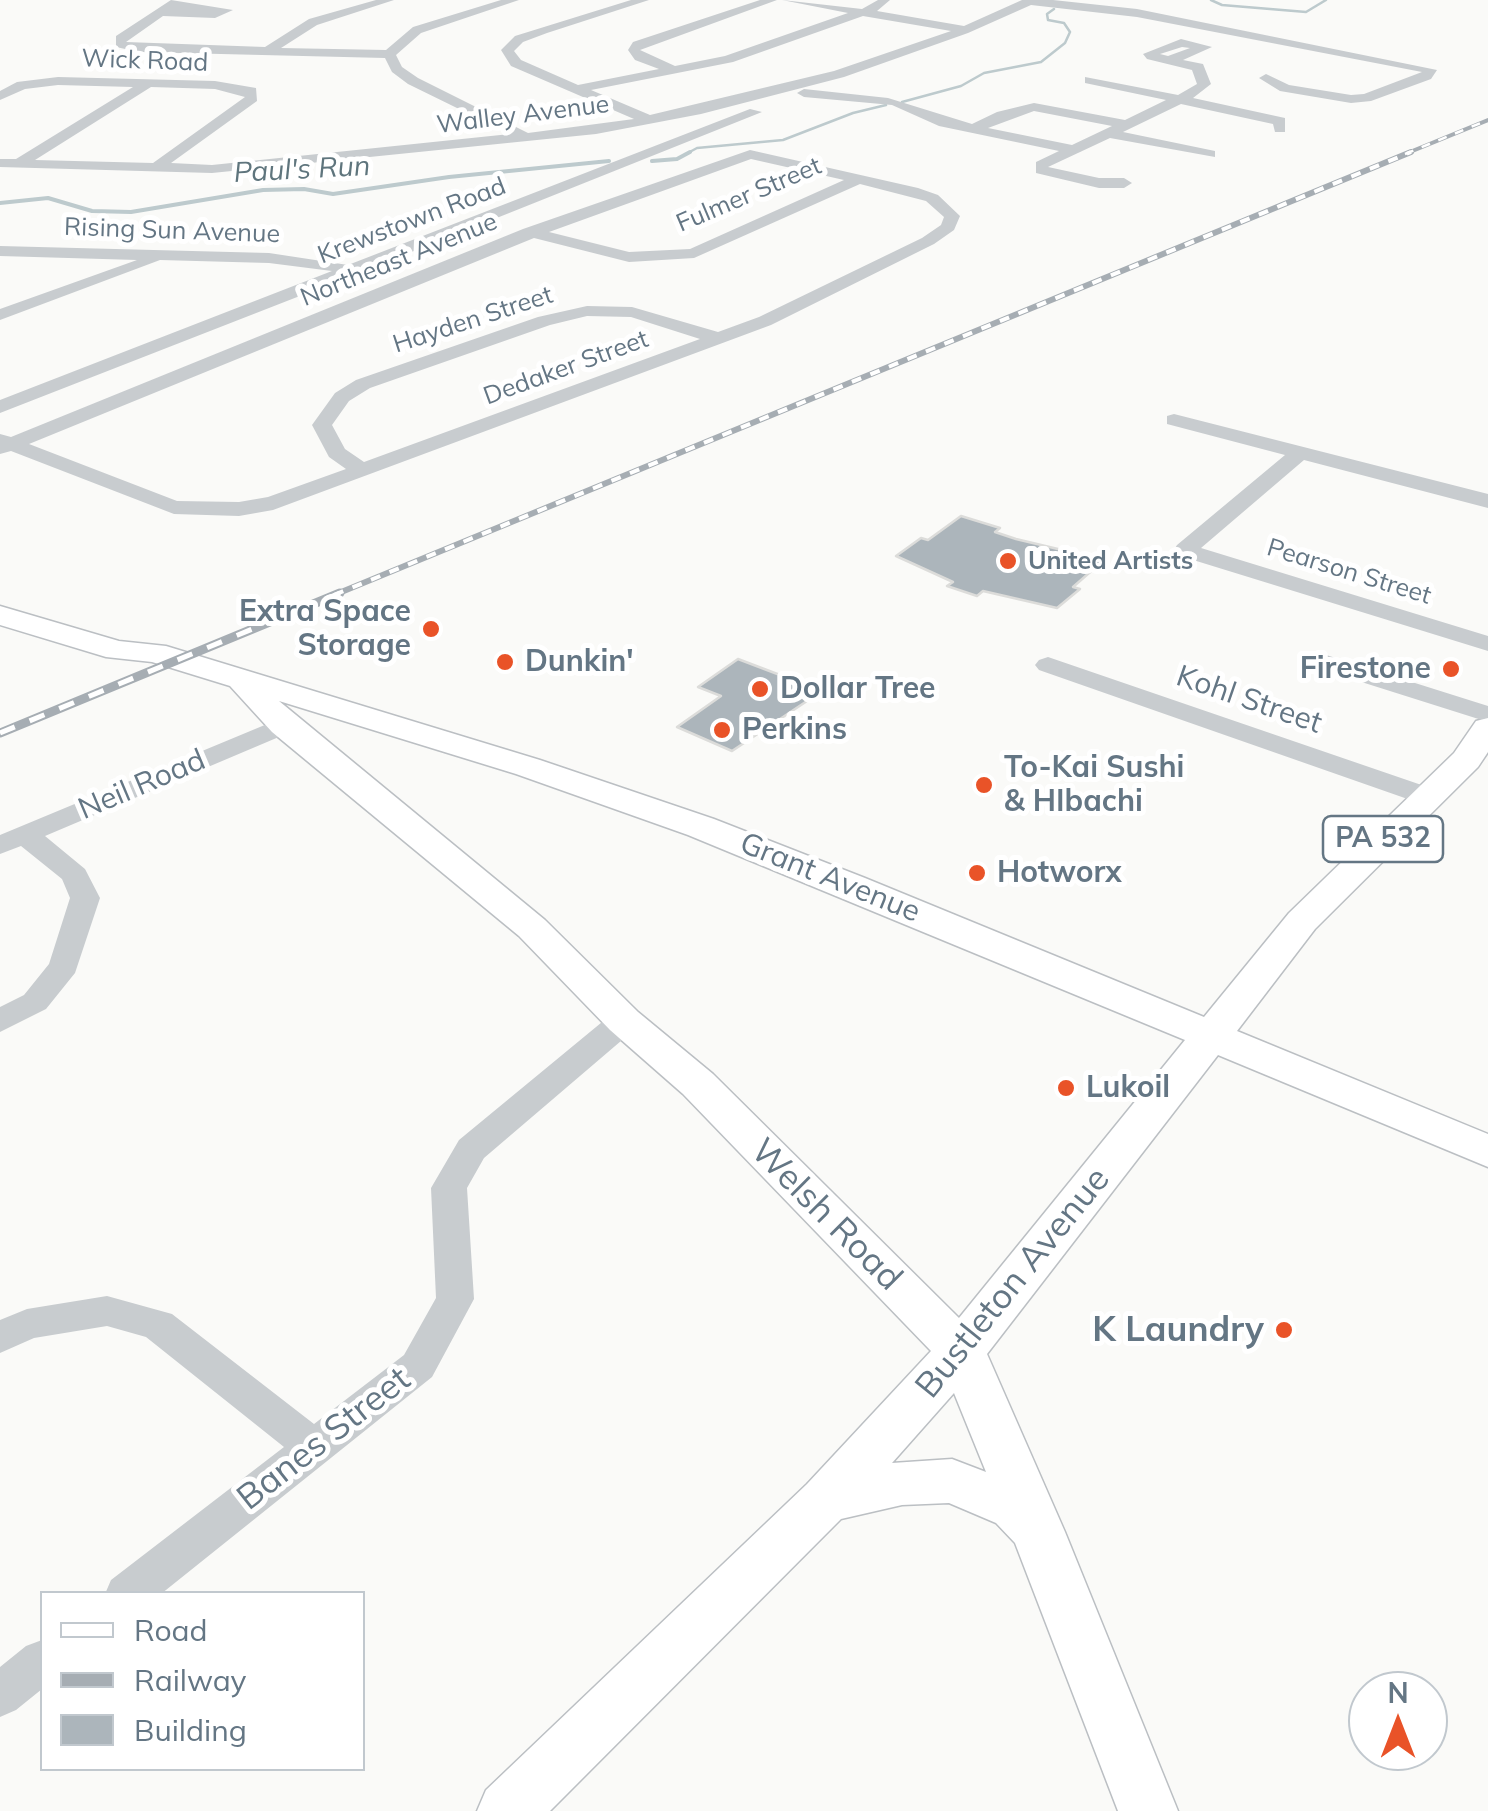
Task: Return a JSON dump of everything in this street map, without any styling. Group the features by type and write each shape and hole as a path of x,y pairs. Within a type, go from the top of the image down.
{"main road":[{"name":"Grant Avenue","path":"0,594 135,640 155,653"},
{"name":"Grant Avenue","path":"0,615 117,650 155,653 510,761 701,826 1488,1152"},
{"name":"Welsh Road","path":"240,680 284,725 532,928 624,1022 698,1084 961,1351 1038,1532 1148,1811"},
{"path":"318,752 311,736 313,724 327,708"},
{"name":"Bustleton Avenue","path":"507,1811 826,1500 961,1351 1302,921 1370,850 1466,760 1488,728"},
{"path":"826,1500 902,1482 952,1481 1015,1506 1038,1532"}],"street":[{"path":"266,52 313,22 381,0"},
{"path":"169,6 120,39 120,44 389,54 418,30 513,0"},
{"path":"643,0 543,30 519,39 508,50 516,62 649,120"},
{"path":"675,70 639,57 634,50 637,44 771,0"},
{"path":"788,0 964,30"},
{"path":"576,89 728,59 878,6 884,0"},
{"path":"1031,0 1137,14 1432,70 1426,76 1366,98 1351,99 1285,88 1266,78 1286,70"},
{"name":"Walley Avenue","path":"0,163 212,169 530,139 702,110 840,74 964,30 1031,0"},
{"path":"465,14 504,22"},
{"path":"524,26 543,30"},
{"path":"1302,64 1336,51"},
{"path":"389,54 397,69 413,82 530,139"},
{"path":"1124,183 1099,184 1041,170 1040,165 1204,84 1198,67 1170,60"},
{"name":"Krewstown Road","path":"0,407 737,120 840,74"},
{"path":"1090,80 1280,121 1280,128"},
{"name":"Wick Road","path":"0,96 38,82 231,86 251,91 252,98 154,169"},
{"path":"18,164 146,84"},
{"path":"804,92 894,104 929,119 1072,149"},
{"path":"974,129 1002,115 1034,107 1126,124"},
{"path":"702,110 737,120"},
{"path":"1109,133 1210,154"},
{"name":"Northeast Avenue","path":"4,444 400,285 750,154 860,178"},
{"name":"Fulmer Street","path":"483,220 629,257 694,253 860,178"},
{"name":"Dedaker Street","path":"4,444 181,508 240,509 273,503 717,338 826,292 928,241 952,216 932,198 860,178"},
{"name":"Rising Sun Avenue","path":"0,251 269,258 353,271 400,285"},
{"path":"0,315 162,256"},
{"name":"Hayden Street","path":"361,469 336,453 322,425 342,397 363,384 587,311 632,312 717,338"},
{"path":"1174,420 1488,501"},
{"name":"Pearson Street","path":"1302,451 1185,550 1488,644"},
{"path":"1324,662 1488,714"},
{"name":"Kohl Street","path":"1048,665 1429,797"},
{"name":"Neil Road","path":"12,840 284,725"},
{"path":"0,1021 35,1002 64,966 85,898 76,875 12,840"},
{"name":"Banes Street","path":"131,1591 418,1366 454,1299 449,1188 471,1149 624,1022"},
{"path":"0,1338 27,1324 107,1311 158,1324 313,1446"},
{"path":"2,1689 40,1662"}],"building":[{"name":"United Artists","path":"961,516 1000,528 995,532 1016,539 1104,560 1073,587 1080,589 1057,608 983,591 977,596 947,586 953,582 896,556 921,538 928,540"},
{"path":"738,659 822,691 732,751 677,727 721,696 698,687"}],"waterway":[{"path":"1211,0 1222,5 1306,12 1326,0"},
{"name":"Paul's Run","path":"902,102 961,86 984,73 1041,62 1065,43 1070,32 1064,23 1048,20 1047,14 1054,9"},
{"name":"Paul's Run","path":"686,154 697,148 783,140 853,113 886,105"},
{"name":"Paul's Run","path":"652,161 677,159 690,152"},
{"name":"Paul's Run","path":"0,203 48,198 92,211 131,212 263,190 304,189 333,194 449,177 609,161"}],"railway":[{"path":"1405,154 1488,120"},
{"path":"334,595 1411,152"},
{"path":"0,733 340,593"}],"place":[{"name":"United Artists","path":"1008,561"},
{"name":"Extra Space Storage","path":"431,629"},
{"name":"Dunkin'","path":"505,662"},
{"name":"Firestone","path":"1451,669"},
{"name":"Dollar Tree","path":"760,689"},
{"name":"Perkins","path":"722,730"},
{"name":"To-Kai Sushi & HIbachi","path":"984,785"},
{"name":"Hotworx","path":"977,873"},
{"name":"Lukoil","path":"1066,1088"},
{"name":"K Laundry","path":"1284,1330"}]}
